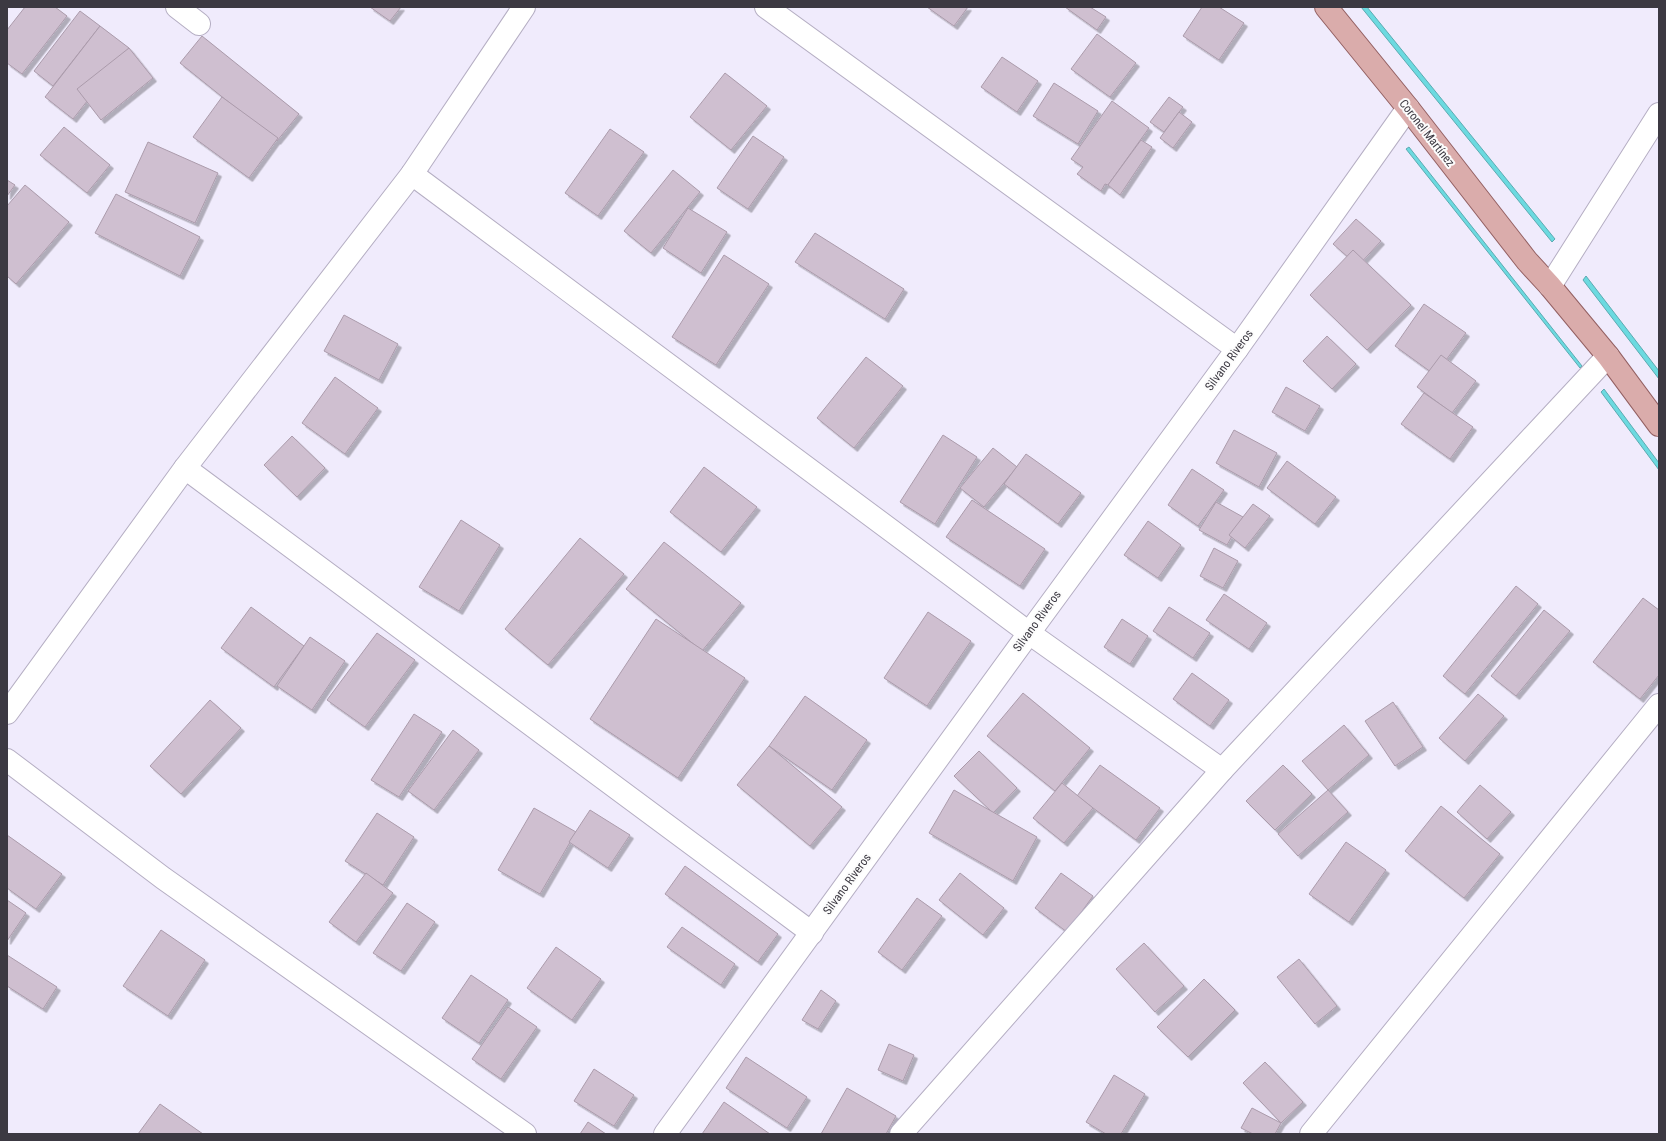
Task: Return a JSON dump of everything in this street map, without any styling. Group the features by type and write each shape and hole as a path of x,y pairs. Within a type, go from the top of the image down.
{"main road":[{"name":"Coronel Martínez","path":"1326,7 1408,108 1527,261 1550,286"},
{"path":"1550,286 1608,356 1659,425"}],"street":[{"path":"177,7 199,24"},
{"path":"7,713 185,468 412,174 524,7"},
{"path":"766,7 1237,349"},
{"name":"Silvano Riveros","path":"665,1134 1237,349 1408,108"},
{"path":"1550,286 1653,141 1659,114"},
{"path":"412,174 1029,633 1222,770"},
{"path":"901,1134 1222,770 1608,356"},
{"path":"185,468 812,933"},
{"path":"1311,1134 1659,705"},
{"path":"7,760 163,878 525,1134"}],"water":[{"path":"1361,7 1367,7 1555,239 1552,242"},
{"path":"1409,147 1582,366 1580,368 1406,149"},
{"path":"1586,276 1659,371 1659,379 1583,280"},
{"path":"1604,389 1659,463 1659,470 1601,392"}],"building":[{"path":"25,7 55,7 67,16 22,74 7,63 7,30"},
{"path":"370,7 401,7 390,21"},
{"path":"927,7 968,7 954,26"},
{"path":"1065,7 1090,7 1106,17 1097,30"},
{"path":"1202,7 1219,7 1244,23 1219,60 1183,36"},
{"path":"80,11 100,26 53,86 34,71"},
{"path":"100,26 129,48 73,119 45,97"},
{"path":"1097,34 1136,63 1110,97 1071,69"},
{"path":"202,36 299,114 277,141 180,63"},
{"path":"129,48 153,78 101,120 77,89"},
{"path":"1002,57 1038,81 1017,112 981,87"},
{"path":"725,73 767,106 731,150 690,117"},
{"path":"1054,83 1098,111 1078,144 1033,116"},
{"path":"222,97 278,138 249,178 193,137"},
{"path":"1169,97 1183,107 1164,132 1150,122"},
{"path":"1112,101 1149,128 1108,185 1105,184 1101,191 1077,174 1083,167 1071,159"},
{"path":"1179,112 1192,122 1173,148 1160,138"},
{"path":"64,127 110,165 87,193 40,155"},
{"path":"610,129 644,152 598,216 565,193"},
{"path":"753,136 784,157 748,209 717,188"},
{"path":"1141,140 1152,147 1120,195 1108,185"},
{"path":"148,142 218,173 195,223 125,192"},
{"path":"673,170 700,192 651,253 624,231"},
{"path":"7,180 15,185 7,196"},
{"path":"25,185 69,222 16,284 7,276 7,206"},
{"path":"116,194 200,237 180,276 95,233"},
{"path":"688,208 727,232 701,273 663,248"},
{"path":"1356,219 1381,241 1358,266 1333,244"},
{"path":"815,233 904,289 885,319 795,262"},
{"path":"1353,250 1411,305 1367,350 1310,295"},
{"path":"724,255 769,284 716,365 672,337"},
{"path":"1424,304 1466,333 1435,375 1395,346"},
{"path":"344,315 398,344 379,380 324,351"},
{"path":"1327,336 1356,364 1332,389 1303,361"},
{"path":"1441,355 1476,381 1452,413 1417,387"},
{"path":"866,357 903,386 854,448 817,418"},
{"path":"335,377 378,408 345,454 302,423"},
{"path":"1286,387 1320,406 1305,431 1272,412"},
{"path":"1424,393 1473,427 1450,459 1401,424"},
{"path":"1234,430 1277,453 1259,487 1216,463"},
{"path":"943,435 977,457 935,524 900,502"},
{"path":"292,436 325,468 297,497 264,465"},
{"path":"993,448 1017,467 984,507 960,488"},
{"path":"1026,454 1081,493 1058,524 1004,484"},
{"path":"1287,461 1336,497 1315,524 1267,488"},
{"path":"704,467 757,507 721,552 670,512"},
{"path":"1192,469 1224,490 1198,526 1168,505"},
{"path":"972,500 1045,549 1020,586 946,537"},
{"path":"1216,502 1243,517 1227,545 1199,530"},
{"path":"1253,504 1270,516 1245,548 1229,535"},
{"path":"461,520 500,545 459,611 419,587"},
{"path":"1148,521 1181,545 1158,578 1124,555"},
{"path":"580,538 624,574 548,665 505,629"},
{"path":"664,542 741,603 702,651 626,589"},
{"path":"1214,548 1238,561 1223,588 1200,576"},
{"path":"1516,586 1538,604 1465,694 1443,676"},
{"path":"1224,594 1267,623 1249,649 1206,620"},
{"path":"1643,598 1659,610 1659,675 1640,699 1593,662"},
{"path":"251,607 304,646 274,687 221,648"},
{"path":"1169,607 1210,633 1193,658 1153,631"},
{"path":"1544,610 1570,631 1516,696 1491,676"},
{"path":"928,612 971,641 927,706 884,678"},
{"path":"656,619 745,678 678,778 590,719"},
{"path":"1122,619 1148,636 1130,664 1104,647"},
{"path":"377,633 415,660 365,727 327,700"},
{"path":"310,637 345,661 312,710 277,686"},
{"path":"1192,673 1229,700 1210,726 1173,699"},
{"path":"1023,693 1090,748 1055,791 987,736"},
{"path":"1478,694 1504,716 1465,761 1439,738"},
{"path":"805,696 867,740 832,790 769,746"},
{"path":"210,700 241,728 181,794 150,766"},
{"path":"1393,702 1423,747 1395,766 1365,721"},
{"path":"414,714 442,732 399,797 371,780"},
{"path":"1344,725 1369,755 1328,790 1302,761"},
{"path":"453,730 479,750 434,810 408,791"},
{"path":"769,746 842,807 810,846 737,785"},
{"path":"979,751 1017,788 993,813 954,776"},
{"path":"1100,765 1160,808 1136,840 1077,796"},
{"path":"1283,765 1312,794 1275,830 1246,801"},
{"path":"1062,783 1093,808 1064,843 1033,818"},
{"path":"1480,785 1511,812 1487,839 1457,812"},
{"path":"954,790 1037,837 1013,881 929,833"},
{"path":"1328,790 1348,812 1298,856 1278,834"},
{"path":"1441,806 1500,854 1464,898 1405,851"},
{"path":"534,808 576,832 540,894 498,870"},
{"path":"590,810 630,835 608,868 569,842"},
{"path":"377,813 414,837 383,885 345,861"},
{"path":"7,835 62,874 36,909 7,888"},
{"path":"1346,842 1386,870 1349,922 1309,894"},
{"path":"685,866 778,934 758,962 665,894"},
{"path":"366,873 393,893 356,942 329,922"},
{"path":"960,873 1004,908 983,935 939,900"},
{"path":"1061,873 1093,896 1067,932 1035,908"},
{"path":"917,898 942,916 902,970 878,952"},
{"path":"7,900 26,913 7,941"},
{"path":"407,903 435,922 401,971 373,953"},
{"path":"682,927 735,964 721,985 667,947"},
{"path":"161,930 205,960 168,1016 123,986"},
{"path":"1144,943 1184,986 1155,1012 1116,969"},
{"path":"556,947 601,979 572,1020 527,988"},
{"path":"7,955 57,987 43,1009 7,986"},
{"path":"1299,959 1337,1006 1315,1024 1277,977"},
{"path":"471,975 508,1000 479,1043 442,1018"},
{"path":"1204,979 1235,1010 1188,1057 1157,1027"},
{"path":"821,990 836,1001 818,1029 802,1020"},
{"path":"508,1007 537,1027 501,1079 472,1059"},
{"path":"889,1044 914,1055 903,1081 878,1070"},
{"path":"746,1057 807,1097 787,1128 726,1088"},
{"path":"1265,1062 1303,1102 1281,1123 1243,1083"},
{"path":"594,1069 634,1095 614,1126 574,1101"},
{"path":"1114,1075 1145,1094 1121,1134 1106,1134 1086,1122"},
{"path":"847,1088 896,1116 886,1134 821,1134"},
{"path":"724,1102 770,1134 702,1134"},
{"path":"160,1104 203,1134 138,1134"},
{"path":"1252,1108 1281,1123 1275,1134 1253,1134 1241,1128"},
{"path":"588,1122 606,1134 580,1134"}]}
